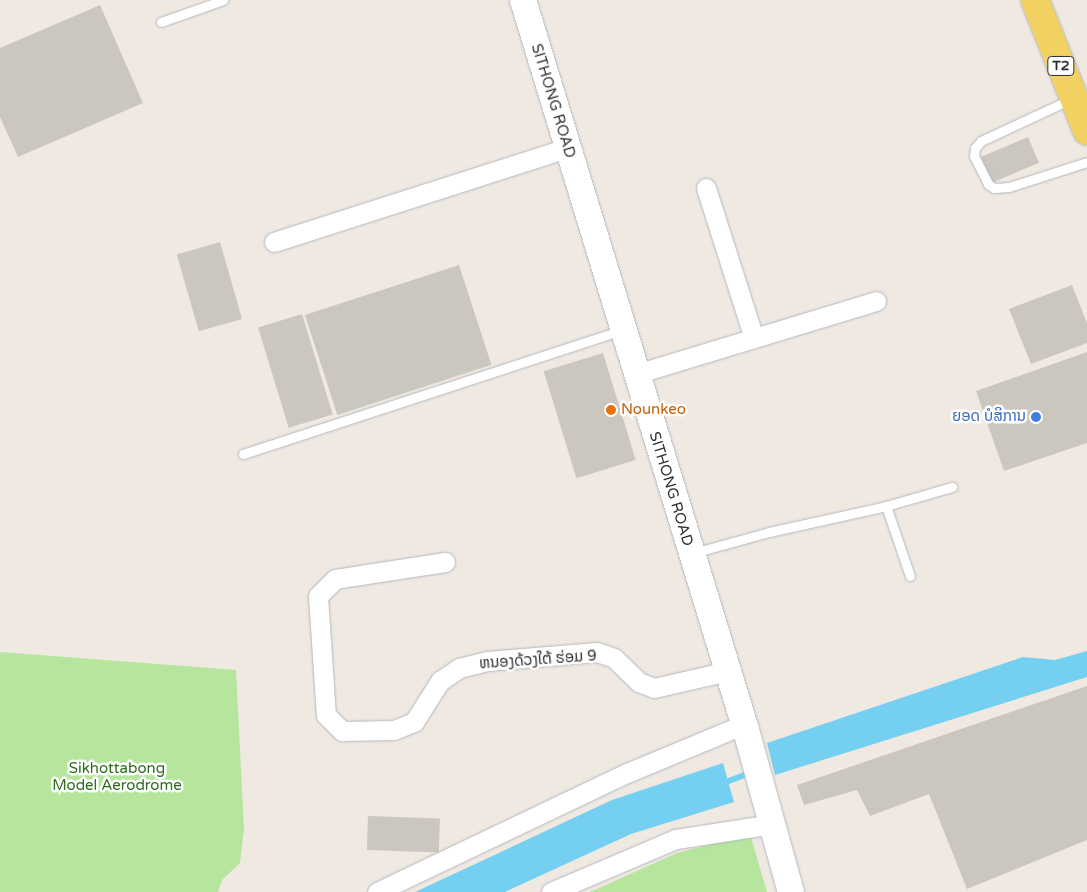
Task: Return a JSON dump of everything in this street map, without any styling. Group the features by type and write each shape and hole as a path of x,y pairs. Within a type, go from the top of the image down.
{"main road":[{"name":"SITHONG ROAD","path":"523,0 745,727 791,892"},
{"name":"T2","path":"1035,0 1087,132"}],"street":[{"path":"274,242 567,148"},
{"path":"706,188 754,338"},
{"path":"636,374 876,301"},
{"name":"ຫນອງດ້ວງໃຕ້ ຮ່ອມ 9","path":"445,562 336,579 318,596 326,715 342,731 394,730 414,722 440,681 459,668 488,661 596,652 614,658 639,682 654,688 728,671"},
{"path":"377,892 627,773 745,727"},
{"path":"551,892 676,839 773,824"}],"lane":[{"path":"161,22 223,0"},
{"path":"1074,98 981,141 975,148 974,156 988,184 994,188 1009,187 1087,162"},
{"path":"243,454 623,330"},
{"path":"691,553 769,532 886,506 952,487"},
{"path":"886,506 910,576"}],"green space":[{"name":"Sikhottabong Model Aerodrome","path":"0,652 236,670 244,829 240,863 222,880 218,892 0,892"},
{"path":"750,834 767,892 590,892 677,853"}],"water":[{"path":"1087,651 1087,677 775,775 767,743 1023,657 1055,660"},
{"path":"723,763 734,802 631,834 505,892 415,892 612,800"}],"building":[{"path":"100,5 143,103 18,157 0,117 0,48"},
{"path":"1028,137 1039,163 992,183 981,157"},
{"path":"220,242 242,319 199,331 177,254"},
{"path":"459,265 491,365 337,415 305,315"},
{"path":"1072,285 1087,323 1087,343 1031,364 1009,309"},
{"path":"302,314 333,414 289,428 258,327"},
{"name":"ຍອດ ບໍສິການ","path":"1087,352 1087,443 1004,471 976,391"},
{"path":"603,353 636,460 576,478 544,371"},
{"path":"1087,686 1087,840 967,889 929,794 870,816 857,790 804,805 797,785"},
{"path":"368,816 440,819 439,852 367,850"}],"waterway":[{"path":"721,784 750,773"}],"place":[{"name":"Nounkeo","path":"611,410"},
{"name":"ຍອດ ບໍສິການ","path":"1036,417"}]}
